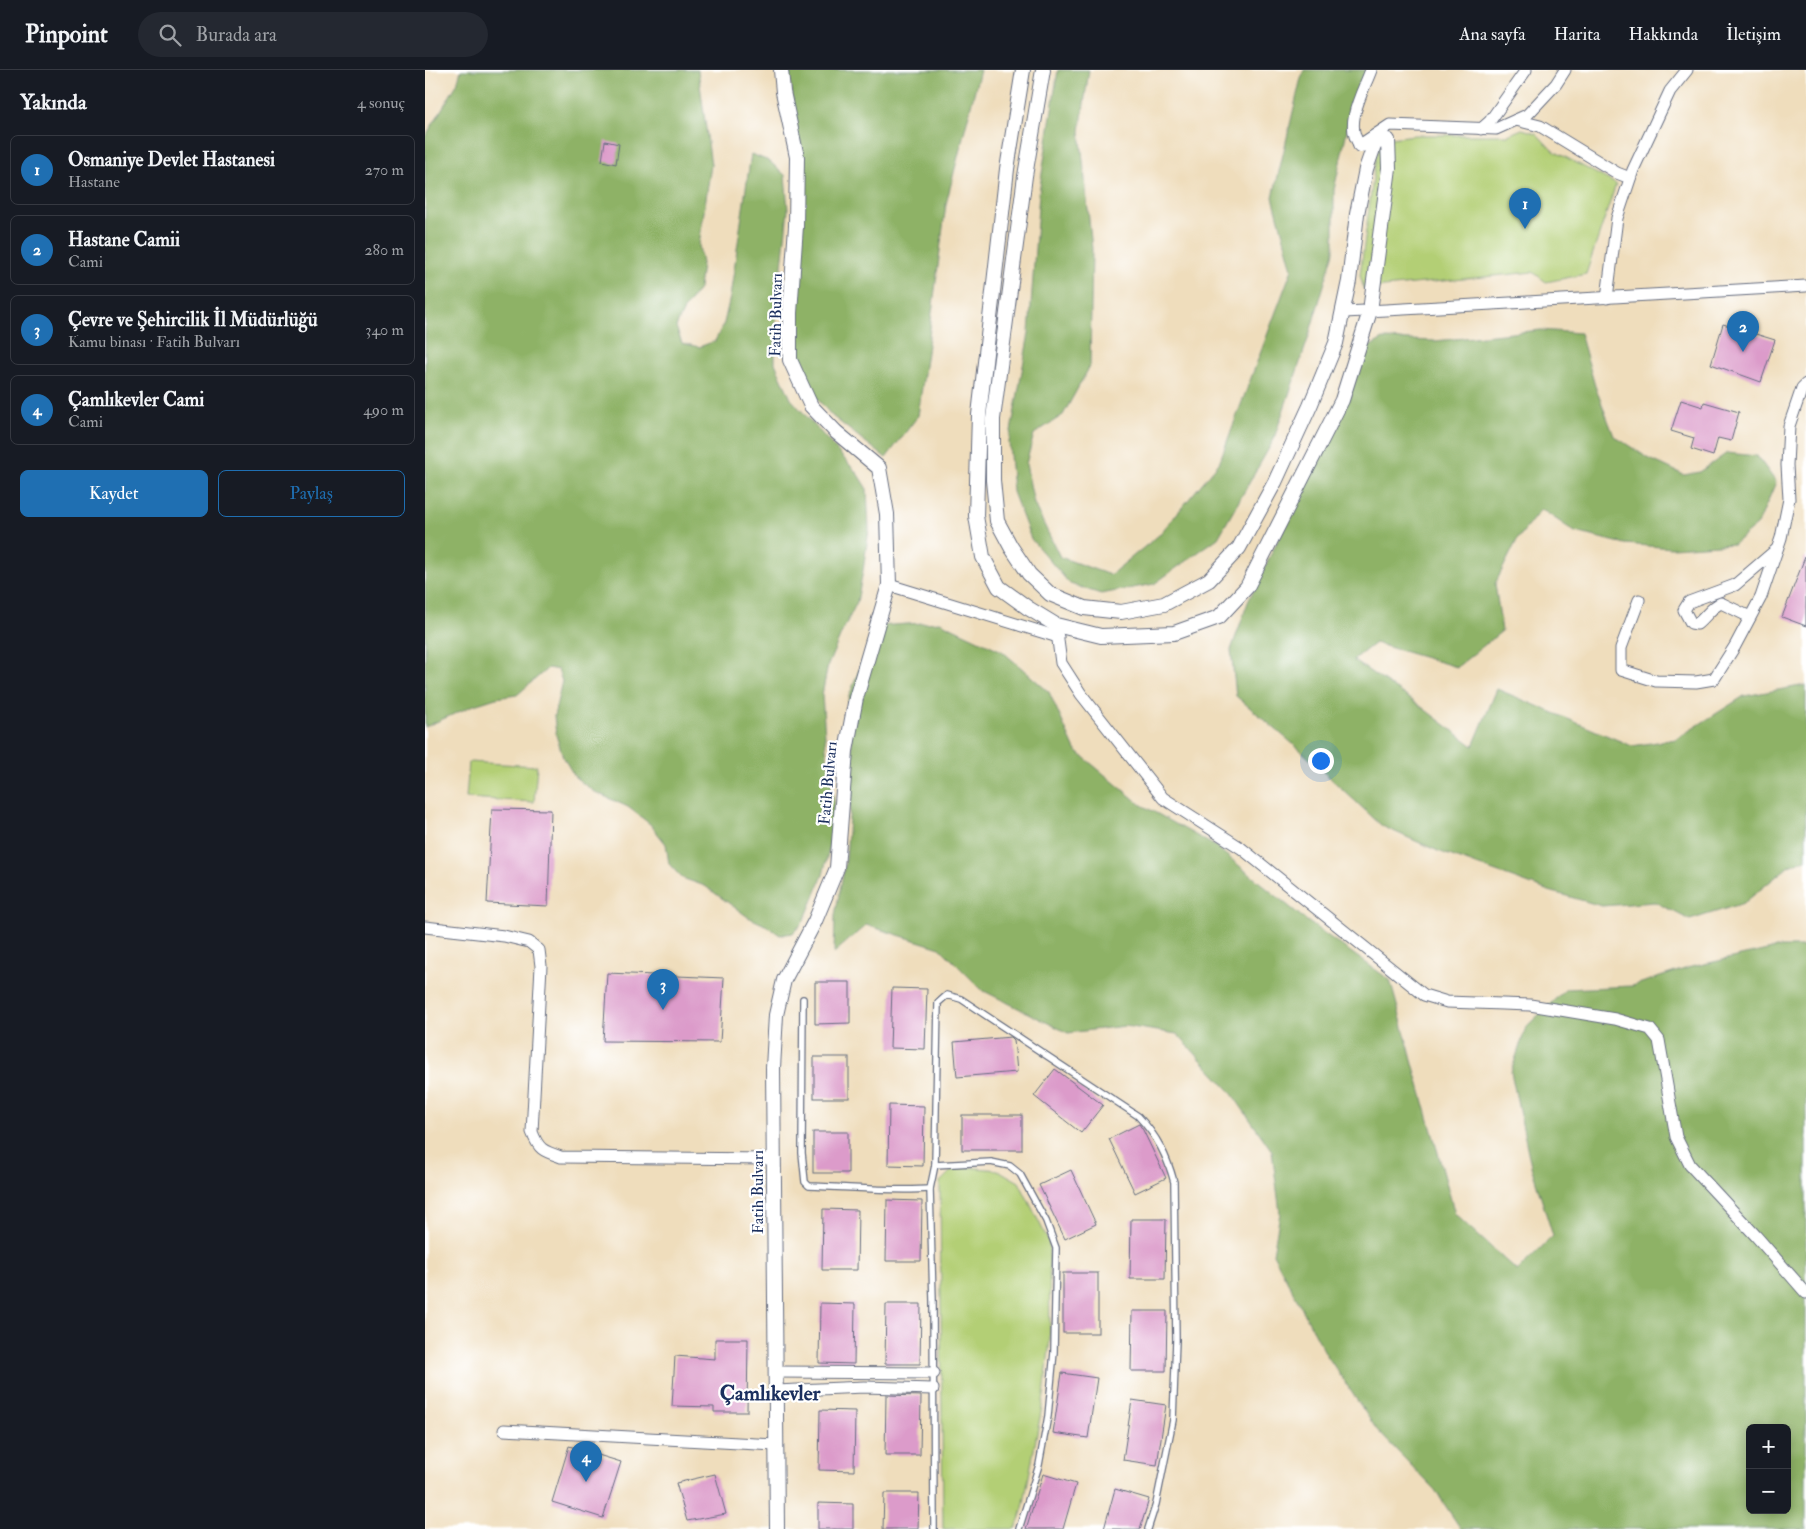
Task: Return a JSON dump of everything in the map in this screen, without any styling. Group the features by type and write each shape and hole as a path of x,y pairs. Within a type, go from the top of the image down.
{"street":[{"name":"Fatih Bulvarı","path":"777,1529 773,1068 777,1015 785,980 815,921 837,868 846,751 856,698 889,586 887,514 879,468 836,432 811,406 790,360 790,313 796,226 797,157 783,92 781,70"},
{"path":"1023,70 1007,169 981,395 976,516 983,557 999,587 1057,631 1061,662 1081,694 1163,798 1241,848 1424,995 1447,1002 1530,1005 1615,1019 1650,1030 1659,1040 1676,1137 1690,1165 1806,1293"},
{"path":"1043,70 1024,185 993,419 993,480 997,521 1029,574 1050,594 1085,608 1121,612 1164,604 1209,580 1239,548 1275,482 1310,406 1336,343 1349,280 1357,214 1366,169 1375,144 1360,145"},
{"path":"1360,145 1354,138 1353,118 1371,70"},
{"path":"1481,129 1490,121 1527,70"},
{"path":"1360,145 1390,125 1496,129 1527,115 1556,84 1565,70"},
{"path":"1607,298 1617,218 1630,178 1670,91 1687,70"},
{"path":"1516,120 1540,126 1617,173 1630,178"},
{"path":"889,586 1057,631 1101,636 1174,632 1219,617 1247,587 1342,400 1370,311 1389,168 1388,140 1360,145"},
{"path":"1343,307 1344,312 1370,311 1806,286"},
{"path":"1639,600 1621,648 1621,670 1656,681 1696,682 1714,679 1761,597 1781,538 1789,499 1787,466 1789,426 1802,388 1806,384"},
{"path":"1750,617 1721,603 1715,605 1708,615 1697,624 1691,623 1684,610 1689,602 1735,585 1777,549"},
{"path":"425,927 504,936 529,942 539,950 541,966 532,1132 537,1146 545,1152 561,1157 774,1159"},
{"path":"775,1372 934,1374"},
{"path":"776,1391 864,1387 933,1389"},
{"path":"504,1430 776,1445"}],"lane":[{"path":"934,1529 934,1374 930,1189 935,1165 938,1004 947,996 961,999 1139,1116 1149,1127 1168,1159 1175,1182 1176,1340 1173,1420 1156,1504 1148,1529"},
{"path":"803,999 802,1153 805,1182 809,1186 903,1191 930,1189"},
{"path":"935,1165 991,1162 1010,1166 1020,1174 1046,1221 1056,1248 1054,1352 1048,1416 1039,1465 1019,1529"}],"green space":[{"path":"461,70 698,70 711,165 699,245 702,264 699,289 684,309 676,327 682,343 699,347 715,341 724,323 730,297 751,154 769,161 785,175 788,210 775,331 775,363 791,399 857,473 867,489 869,529 857,602 828,665 822,695 826,749 834,801 832,837 823,875 804,921 793,933 780,935 748,917 705,886 682,878 669,864 666,844 650,824 628,807 593,791 575,777 563,757 556,735 554,716 562,681 558,670 548,668 517,695 496,698 474,705 425,727 425,137 457,84"},
{"path":"789,70 980,70 946,204 918,416 886,458 832,416 797,375 793,256 801,160"},
{"path":"1058,70 1089,70 1080,131 1092,249 1090,366 1063,415 1034,434 1026,464 1034,504 1060,557 1110,575 1159,535 1219,463 1292,269 1273,197 1304,70 1369,70 1349,121 1334,190 1334,252 1307,342 1273,441 1218,538 1154,584 1101,594 1070,584 1031,539 1013,492 1009,442 1029,333 1039,193"},
{"path":"1522,129 1536,133 1552,150 1616,184 1586,274 1546,282 1533,272 1364,289 1360,275 1376,156 1383,139 1415,135 1508,135"},
{"path":"1541,330 1580,333 1595,386 1614,436 1648,458 1684,475 1700,472 1727,453 1757,456 1776,482 1758,524 1734,544 1672,548 1625,544 1575,532 1541,509 1517,540 1495,584 1502,631 1457,667 1375,643 1353,660 1419,705 1473,746 1497,689 1632,746 1676,739 1744,696 1806,685 1806,859 1789,866 1744,903 1690,920 1655,902 1602,906 1549,891 1438,851 1382,826 1299,749 1236,696 1231,650 1248,602 1289,517 1358,353 1383,339 1435,341"},
{"path":"940,622 1002,651 1049,692 1075,750 1140,804 1215,846 1307,921 1390,980 1455,1214 1517,1271 1553,1236 1531,1166 1511,1072 1526,1027 1566,989 1632,986 1691,967 1781,947 1806,947 1806,1529 1461,1529 1435,1490 1377,1430 1326,1354 1273,1254 1280,1213 1272,1151 1230,1091 1177,1034 1125,1026 1068,1033 982,990 940,948 866,925 834,953 835,915 846,859 853,765 848,699 876,626"},
{"path":"469,762 537,766 534,802 466,798"},
{"path":"966,1167 998,1170 1019,1182 1049,1242 1050,1339 1044,1396 1023,1508 1016,1529 943,1529 940,1182 951,1171"}],"building":[{"path":"605,141 619,144 616,164 602,161"},
{"path":"1723,324 1775,340 1761,382 1711,364"},
{"path":"1681,400 1703,407 1704,402 1739,412 1731,441 1718,438 1713,456 1691,449 1694,438 1671,431"},
{"path":"1806,557 1806,626 1782,617"},
{"path":"492,809 551,810 548,906 487,903"},
{"path":"607,973 724,978 720,1042 603,1041"},
{"path":"815,982 850,982 850,1023 815,1024"},
{"path":"892,988 927,989 925,1049 890,1048"},
{"path":"1011,1037 1014,1040 1017,1072 957,1077 954,1042"},
{"path":"814,1057 849,1057 849,1098 814,1098"},
{"path":"1055,1069 1103,1105 1081,1133 1034,1096"},
{"path":"889,1105 924,1106 923,1166 888,1165"},
{"path":"962,1115 1022,1115 1022,1150 962,1150"},
{"path":"1139,1124 1166,1178 1135,1193 1109,1139"},
{"path":"813,1132 848,1132 848,1173 813,1173"},
{"path":"1071,1170 1096,1224 1065,1239 1039,1185"},
{"path":"887,1200 922,1201 921,1261 886,1261"},
{"path":"823,1209 858,1210 857,1270 822,1270"},
{"path":"1131,1219 1166,1219 1165,1279 1130,1279"},
{"path":"1063,1273 1098,1273 1098,1333 1063,1333"},
{"path":"820,1303 855,1304 854,1364 819,1363"},
{"path":"886,1304 921,1304 920,1364 885,1364"},
{"path":"1132,1311 1167,1311 1166,1371 1131,1371"},
{"path":"715,1339 748,1339 747,1412 714,1412 714,1407 672,1406 675,1356 715,1359"},
{"path":"1062,1373 1097,1378 1088,1438 1053,1433"},
{"path":"886,1395 921,1396 920,1455 885,1455"},
{"path":"1132,1400 1166,1405 1157,1465 1123,1460"},
{"path":"820,1410 855,1411 854,1471 819,1470"},
{"path":"569,1446 621,1462 603,1518 552,1502"},
{"path":"715,1474 726,1514 687,1521 676,1483"},
{"path":"1043,1474 1076,1484 1063,1529 1026,1529"},
{"path":"1115,1489 1149,1499 1140,1529 1104,1529"},
{"path":"884,1493 919,1493 918,1529 883,1529"},
{"path":"818,1503 853,1504 853,1529 818,1529"}],"place":[{"name":"Osmaniye Devlet Hastanesi","path":"1525,229"},
{"name":"Hastane Camii","path":"1743,352"},
{"name":"Çevre ve Şehircilik İl Müdürlüğü","path":"663,1010"},
{"name":"Çamlıkevler Cami","path":"586,1482"}],"district":[{"name":"Çamlıkevler","path":"770,1393"}]}
